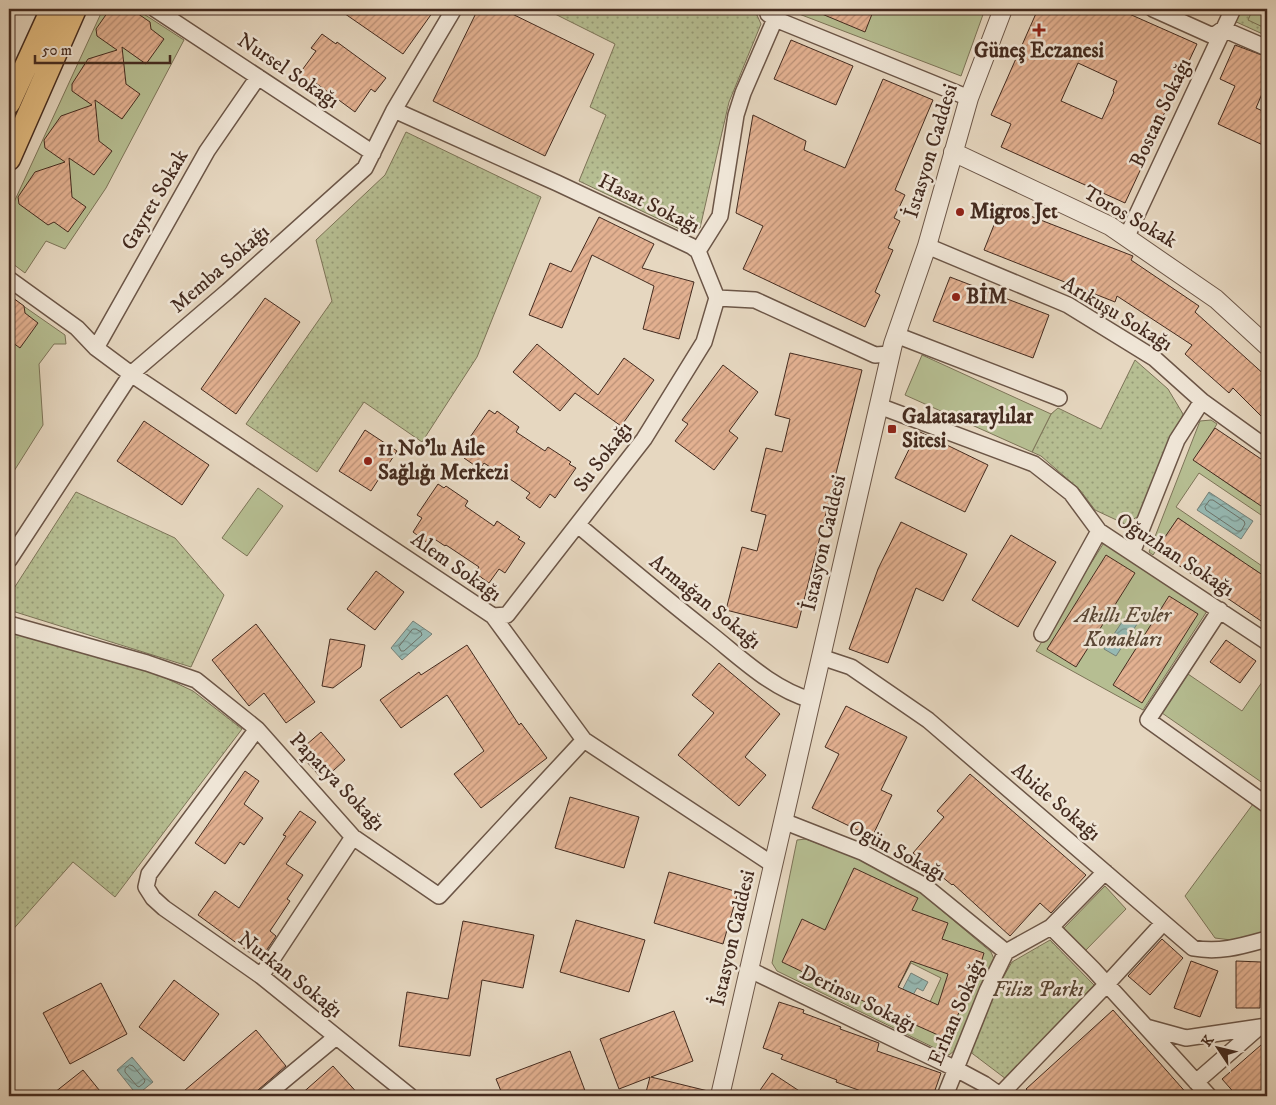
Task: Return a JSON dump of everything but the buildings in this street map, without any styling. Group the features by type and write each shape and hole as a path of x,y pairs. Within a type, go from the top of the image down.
{"main road":[{"path":"9,103 52,9"},
{"path":"9,159 75,9"}],"street":[{"name":"Nursel Sokağı","path":"155,9 373,153"},
{"name":"Memba Sokağı","path":"9,560 131,374 228,291 365,168 394,110 454,9"},
{"path":"761,9 969,98"},
{"name":"İstasyon Caddesi","path":"720,1096 891,354 927,246 969,98 1003,9"},
{"path":"1153,9 1213,36 1223,29 1267,48"},
{"name":"Bostan Sokağı","path":"1127,236 1233,9"},
{"path":"698,251 720,216 736,115 772,14"},
{"name":"Gayret Sokak","path":"96,348 207,151 258,77"},
{"name":"Hasat Sokağı","path":"394,110 691,246 698,251 717,298"},
{"name":"Toros Sokak","path":"953,152 1110,226 1127,236 1216,299 1267,346"},
{"name":"Arıkuşu Sokağı","path":"927,246 1068,305 1154,358 1202,401 1267,448"},
{"name":"Alem Sokağı","path":"9,279 77,328 96,348 131,374 493,616 584,740 772,864"},
{"path":"717,298 755,300 875,355 891,354"},
{"name":"Su Sokağı","path":"493,616 507,615 644,439 704,342 717,298"},
{"path":"896,335 1060,398"},
{"path":"1132,553 1177,440 1202,401"},
{"name":"Oğuzhan Sokağı","path":"879,406 1034,464 1071,493 1099,531 1267,642"},
{"name":"Armağan Sokağı","path":"578,525 668,601 762,675 796,695 811,700"},
{"path":"1042,634 1099,531"},
{"path":"1220,610 1148,720 1267,805"},
{"name":"Papatya Sokağı","path":"9,624 147,663 196,680 257,729 354,837 439,896 584,740"},
{"name":"Abide Sokağı","path":"822,657 851,666 928,720 1193,948 1208,951 1235,948 1267,938"},
{"name":"Nurkan Sokağı","path":"257,729 149,874 146,887 153,898 164,908 261,976 410,1096"},
{"name":"Ogün Sokağı","path":"783,821 862,852 925,886 1006,952"},
{"path":"261,976 354,837"},
{"name":"Erhan Sokağı","path":"944,1096 987,991 1006,952 1052,927 1106,872"},
{"path":"1000,1096 1163,923"},
{"path":"1052,927 1209,1096"},
{"name":"Derinsu Sokağı","path":"748,969 956,1069 984,1084 1000,1096"},
{"path":"1146,1027 1186,1038 1263,1027"},
{"path":"1196,1082 1263,1027"},
{"path":"265,1096 336,1037"}],"green space":[{"path":"103,9 136,9 184,40 106,188 65,249 46,241 25,273 9,261 9,213"},
{"path":"545,9 744,9 757,15 761,24 729,102 700,228 690,234 579,181 606,115 590,107 615,44"},
{"path":"786,9 985,9 961,76"},
{"path":"1238,9 1267,9 1267,36 1232,20"},
{"path":"1253,9 1267,9 1267,29 1248,20"},
{"path":"406,132 541,197 477,357 422,442 364,402 317,472 246,424 332,301 316,240 385,175"},
{"path":"9,296 65,335 66,344 54,344 39,364 43,425 9,479"},
{"path":"922,355 1051,414 1032,452 905,395"},
{"path":"1135,360 1168,389 1183,414 1144,513 1125,524 1095,510 1080,490 1041,456 1032,452 1051,414 1058,408 1101,429"},
{"path":"1211,420 1217,424 1194,460 1250,499 1259,487 1267,493 1265,508 1267,510 1267,519 1199,473 1176,507 1262,566 1267,560 1267,578 1249,566 1228,568 1235,556 1213,542 1192,545 1200,533 1178,518 1153,555 1149,552 1200,421"},
{"path":"258,488 283,506 247,556 222,538"},
{"path":"76,492 175,538 224,595 191,667 9,610 9,596"},
{"name":"Akıllı Evler Konakları","path":"1105,541 1209,608 1143,710 1036,651"},
{"path":"9,632 157,674 193,691 242,729 115,897 73,862 9,934"},
{"path":"1188,674 1242,711 1267,675 1267,786 1162,713"},
{"path":"1253,804 1267,814 1267,932 1231,940 1215,938 1185,896"},
{"path":"806,839 856,858 921,893 991,952 994,959 954,1051 949,1055 777,971 772,963 797,840","holes":["911,963 941,978 930,1002 916,995 904,1022 885,1012"]},
{"path":"1105,886 1126,909 1086,950 1064,928"},
{"name":"Filiz Parkı","path":"1050,940 1094,985 1006,1079 969,1051 990,1000 1012,962"}],"water":[{"path":"1209,492 1253,521 1241,539 1197,510"},
{"path":"1134,604 1145,612 1116,656 1104,649"},
{"path":"413,621 432,634 402,660 391,648"},
{"path":"911,973 928,982 923,991 917,988 904,1011 894,1006"},
{"path":"132,1057 153,1082 137,1095 117,1070"}],"place":[{"name":"Güneş Eczanesi","path":"1039,30"},
{"name":"Migros Jet","path":"960,212"},
{"name":"BİM","path":"956,297"},
{"name":"Galatasaraylılar Sitesi","path":"892,429"},
{"name":"11 No'lu Aile Sağlığı Merkezi","path":"368,461"}]}
